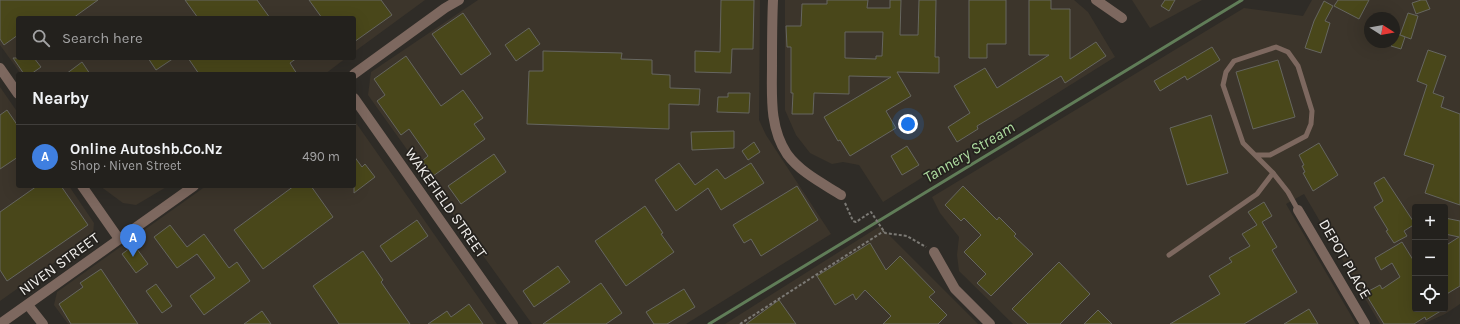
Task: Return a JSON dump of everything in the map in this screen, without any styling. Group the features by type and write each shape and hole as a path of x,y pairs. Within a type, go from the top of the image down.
{"street":[{"path":"356,73 445,8 459,0"},
{"path":"773,0 771,106 774,124 780,142 788,155 803,170 841,195"},
{"path":"1096,0 1122,18"},
{"path":"0,68 16,91"},
{"name":"WAKEFIELD STREET","path":"356,101 513,324"},
{"path":"83,188 119,239"},
{"name":"NIVEN STREET","path":"0,324 191,188"},
{"name":"DEPOT PLACE","path":"1298,210 1365,324"},
{"path":"934,252 955,289 990,324"},
{"path":"28,305 43,324"}],"lane":[{"path":"1256,155 1270,155 1306,136 1311,124 1312,111 1298,66 1288,52 1276,47 1234,61 1226,72 1224,84 1244,143 1273,173 1288,192 1298,210"},
{"path":"1169,255 1257,194 1273,173"}],"path":[{"path":"841,195 853,221 856,222 871,212 885,233 907,236 934,252"},
{"path":"740,324 884,231"}],"shaded area":[{"path":"0,0 425,0 356,51 356,16 16,16 16,60 343,60 328,72 20,72 0,45"},
{"path":"478,0 760,0 759,120 766,135 831,234 686,324 532,324 368,95 371,72"},
{"path":"785,0 1074,0 1088,12 1115,57 883,202 859,165 843,162 832,164 810,153 796,135 785,110"},
{"path":"1132,0 1202,0 1150,28"},
{"path":"1312,0 1460,0 1460,304 1448,312 1445,314 1423,324 1380,324 1304,194 1286,204 1356,324 1013,324 959,271 957,255 959,237 940,213 932,197 1244,8 1303,16"},
{"path":"0,87 16,110 16,188 70,188 94,223 93,235 0,301"},
{"path":"356,123 497,324 68,324 54,305 57,292 203,188 356,188"},
{"path":"103,188 165,188 136,205 123,203"},
{"path":"880,226 978,324 725,324"}],"building":[{"path":"0,0 98,0 76,16 16,16 16,36 4,45 0,39"},
{"path":"185,0 257,0 269,16 197,16"},
{"path":"309,0 381,0 392,15 356,41 356,16 321,16"},
{"path":"721,0 754,0 753,49 732,49 731,73 695,72 695,51 720,52"},
{"path":"827,0 868,0 867,8 890,8 890,0 901,0 900,35 918,35 919,0 936,0 935,57 939,57 939,73 897,72 911,96 886,111 896,128 850,156 840,140 838,141 824,117 891,77 849,76 849,94 814,93 813,114 792,114 793,93 791,93 791,47 787,47 786,26 801,26 802,4 827,4","holes":["845,32 883,32 882,56 876,56 876,59 845,58"]},
{"path":"969,0 1006,0 1006,44 987,44 987,58 969,58"},
{"path":"1029,0 1051,0 1051,9 1070,9 1070,59 1096,42 1106,56 1065,83 1061,76 977,126 978,129 957,142 948,127 970,113 954,86 985,68 997,88 1049,55 1029,55"},
{"path":"1165,0 1175,0 1169,11 1161,6"},
{"path":"1338,0 1369,0 1359,19 1334,6"},
{"path":"1426,0 1430,9 1416,14 1412,3"},
{"path":"1324,1 1333,6 1325,21 1330,23 1321,53 1305,48 1314,21"},
{"path":"463,13 491,54 461,75 432,34"},
{"path":"1408,13 1418,16 1411,39 1400,35"},
{"path":"529,28 540,44 516,61 505,45"},
{"path":"1400,35 1405,37 1401,49 1398,48 1400,48"},
{"path":"1212,47 1220,60 1187,80 1185,76 1160,91 1154,81"},
{"path":"1428,50 1446,56 1433,93 1444,97 1441,107 1460,114 1460,205 1425,193 1434,165 1404,155 1427,85 1417,81"},
{"path":"543,51 622,53 621,59 652,60 652,74 670,75 670,88 700,89 699,105 669,104 669,129 527,124 529,71 543,71"},
{"path":"406,56 441,106 463,90 483,118 474,124 485,139 433,176 422,161 428,156 409,129 401,135 377,101 385,95 374,79"},
{"path":"13,58 16,58 16,60 36,60 41,67 34,72 23,72"},
{"path":"149,60 171,60 156,70"},
{"path":"189,60 294,60 290,63 296,72 198,72"},
{"path":"1278,60 1295,117 1253,129 1236,72"},
{"path":"82,62 89,72 69,72"},
{"path":"728,93 750,93 749,113 717,112 718,97 728,97"},
{"path":"7,110 16,123 16,158 0,169 0,115"},
{"path":"1211,115 1228,173 1187,185 1170,128"},
{"path":"734,131 734,148 692,150 691,132"},
{"path":"754,142 760,152 748,160 742,151"},
{"path":"1319,143 1338,175 1313,191 1303,173 1305,172 1302,166 1304,165 1299,155"},
{"path":"907,146 919,165 902,175 891,156"},
{"path":"494,154 506,172 461,204 448,186"},
{"path":"356,159 362,167 365,164 375,177 354,193 354,188 356,188"},
{"path":"679,163 695,185 717,169 725,179 751,163 764,183 721,210 708,188 676,211 655,180"},
{"path":"1384,177 1412,219 1412,226 1404,231 1407,236 1394,243 1374,207 1383,201 1374,183"},
{"path":"797,186 818,220 761,256 751,239 744,243 733,225"},
{"path":"963,186 997,220 999,217 1016,234 1014,236 1033,254 991,296 977,283 986,274 964,252 981,235 964,218 961,221 945,205"},
{"path":"34,188 62,188 88,225 7,281 0,270 0,212"},
{"path":"291,188 312,188 333,217 263,269 234,230"},
{"path":"1264,202 1272,216 1262,222 1277,247 1272,250 1297,292 1244,324 1170,324 1220,294 1209,276 1232,262 1229,258 1250,246 1242,234 1257,225 1248,212"},
{"path":"645,206 663,233 661,234 674,252 626,286 595,241"},
{"path":"1448,219 1460,221 1460,286 1448,293 1448,244 1459,237 1448,235"},
{"path":"417,220 428,236 391,262 380,246"},
{"path":"170,225 187,247 204,234 229,268 237,262 250,281 204,315 190,296 215,278 197,254 177,268 154,237"},
{"path":"1402,242 1412,258 1412,312 1439,312 1426,320 1425,317 1414,324 1384,324 1365,293 1380,285 1382,289 1400,277 1392,263 1381,270 1375,258"},
{"path":"870,243 886,270 900,256 935,292 929,297 947,315 938,324 883,324 891,316 865,290 856,300 853,294 835,305 817,276"},
{"path":"134,245 148,264 136,273 122,254"},
{"path":"363,251 383,280 381,282 410,324 339,324 313,286"},
{"path":"1059,262 1090,294 1060,324 1028,324 1012,309"},
{"path":"558,266 570,282 534,307 523,291"},
{"path":"101,269 138,324 71,324 59,304 83,287 80,283"},
{"path":"601,283 622,313 606,324 543,324"},
{"path":"156,284 172,306 162,313 146,291"},
{"path":"684,289 695,307 667,324 654,324 646,312"},
{"path":"779,300 796,324 746,324"},
{"path":"469,304 483,324 428,324 447,311 451,317"},
{"path":"1309,309 1318,324 1284,324"},
{"path":"1098,310 1112,324 1084,324"},
{"path":"262,311 271,324 244,324"}],"waterway":[{"name":"Tannery Stream","path":"709,324 1242,0"}],"place":[{"name":"Online Autoshb.Co.Nz","path":"133,257"}]}
